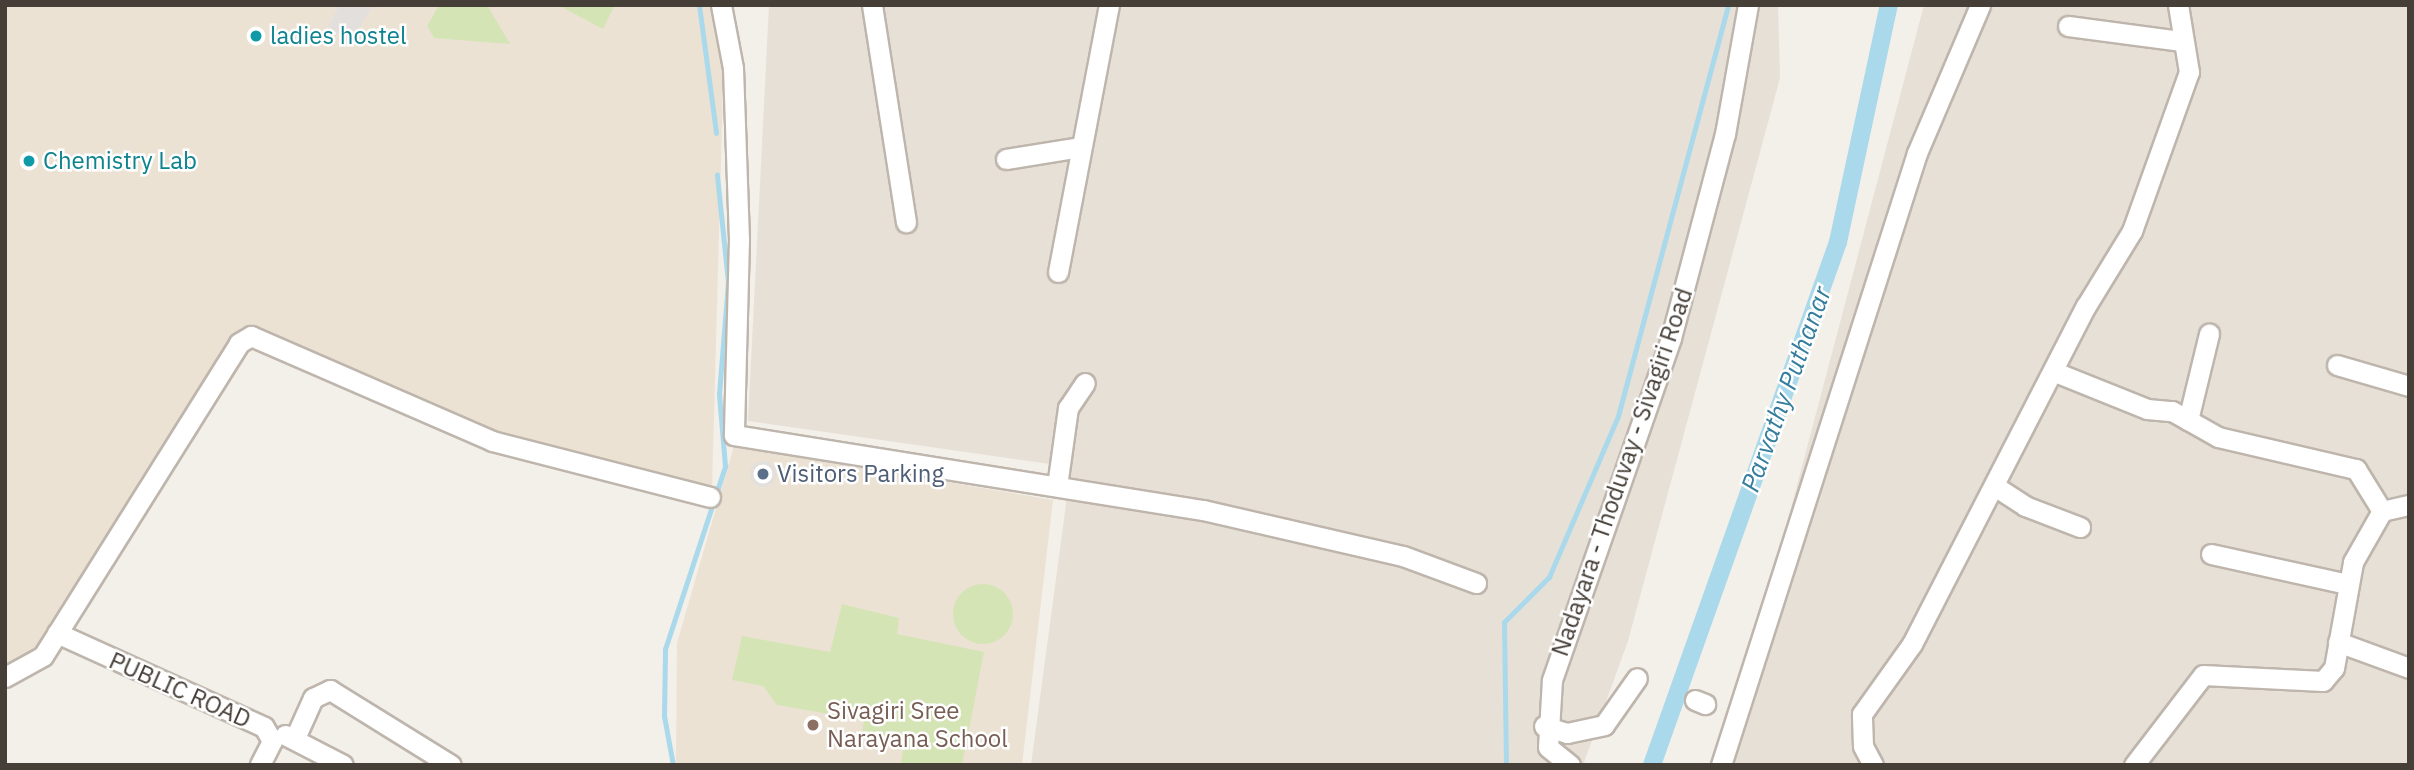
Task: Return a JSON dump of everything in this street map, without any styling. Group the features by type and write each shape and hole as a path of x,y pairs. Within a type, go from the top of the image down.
{"street":[{"path":"721,5 733,68 739,239 734,435 1203,510 1403,556 1476,583"},
{"path":"872,5 906,222"},
{"path":"1058,272 1109,5"},
{"name":"Nadayara - Thoduvay - Sivagiri Road","path":"1544,726 1580,590 1671,338 1725,134 1748,5"},
{"path":"1721,765 1917,153 1980,5"},
{"path":"1873,765 1863,746 1861,714 1912,644 2136,219 2189,72 2180,41 2178,5"},
{"path":"2067,26 2180,41"},
{"path":"1006,159 1081,147"},
{"path":"2188,420 2209,334"},
{"path":"5,677 34,664 57,633 239,343 253,336 492,441 710,497"},
{"path":"2337,365 2409,386"},
{"path":"2054,372 2188,420 2218,437 2357,469 2382,511"},
{"path":"1057,486 1068,408 1085,383"},
{"path":"1997,486 2025,506 2080,527"},
{"path":"2382,511 2409,505"},
{"path":"2134,765 2203,675 2323,681 2334,668 2347,584 2382,511"},
{"path":"2211,554 2347,584"},
{"name":"PUBLIC ROAD","path":"57,633 270,734 260,765"},
{"path":"2338,642 2409,668"},
{"path":"1570,765 1548,747 1544,726 1567,733 1604,726 1637,678"},
{"path":"295,738 313,698 330,690 451,765"},
{"path":"270,734 295,738 343,765"}],"shaded area":[{"path":"5,5 711,5 724,51 712,488 492,433 254,332 49,643 5,675"},
{"path":"340,5 373,5 351,42 327,27"},
{"path":"769,5 1778,5 1780,78 1628,641 1583,765 1031,765 1071,467 748,421"},
{"path":"1924,5 2409,5 2409,765 1712,765 1786,527"},
{"path":"734,446 1053,500 1022,765 676,765 677,643"},
{"name":"Visitors Parking","path":"763,461 772,465 776,474 772,483 763,487 754,483 750,474 754,465"}],"green space":[{"path":"439,5 487,5 510,44 434,38 427,26"},
{"path":"558,5 615,5 603,29"},
{"path":"983,584 1000,589 1008,597 1013,614 1008,631 1000,639 983,644 966,639 958,631 953,614 958,597 966,589"},
{"path":"842,604 899,618 897,634 984,652 962,765 901,765 904,740 862,733 864,720 777,705 763,686 732,680 742,636 830,652"}],"waterway":[{"path":"699,5 716,133"},
{"path":"1506,765 1504,622 1549,577 1618,416 1728,5"},
{"name":"Parvathy Puthanar","path":"1652,765 1838,242 1889,5"},
{"path":"673,765 664,716 665,649 725,466 719,394 728,282 717,175"}],"place":[{"name":"ladies hostel","path":"256,36"},
{"name":"Chemistry Lab","path":"29,161"},
{"name":"Visitors Parking","path":"763,474"},
{"name":"Sivagiri Sree Narayana School","path":"813,725"}]}
